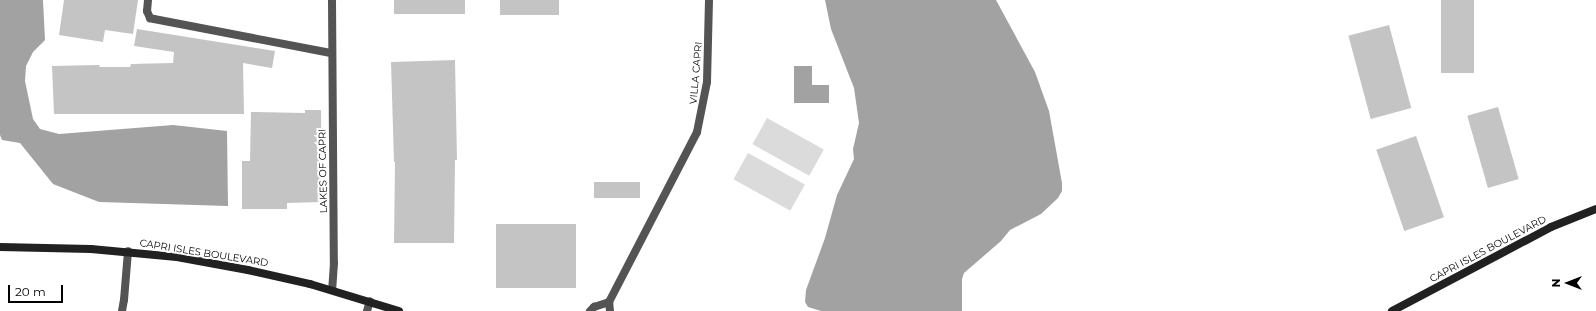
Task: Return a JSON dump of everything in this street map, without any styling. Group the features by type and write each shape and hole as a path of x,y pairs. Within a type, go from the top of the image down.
{"street":[{"path":"148,0 147,11 150,18 331,52"},
{"name":"LAKES OF CAPRI","path":"332,0 331,52 334,263 332,289"},
{"name":"VILLA CAPRI","path":"609,302 692,142 703,109 708,74 710,0"},
{"name":"CAPRI ISLES BOULEVARD","path":"1392,311 1551,227 1596,209"},
{"name":"CAPRI ISLES BOULEVARD","path":"0,248 71,248 128,251 177,257 235,267 332,289 370,300 399,311"},
{"path":"122,311 128,251"},
{"path":"367,311 370,300"},
{"path":"590,311 594,307 609,302 610,311"}],"shaded area":[{"path":"0,0 43,0 45,40 33,52 26,66 25,81 33,119 40,129 59,134 173,125 227,131 228,206 99,202 53,184 20,143 2,140 0,135"},
{"path":"825,0 996,0 1035,72 1049,111 1062,183 1062,191 1058,198 1041,214 1010,230 1001,241 964,273 962,279 962,311 821,311 808,307 805,302 806,290 825,238 837,195 854,159 853,149 859,123 854,88 831,29"},
{"path":"794,66 812,66 812,85 829,85 829,103 794,103"},
{"path":"767,118 824,150 809,176 752,144"},
{"path":"748,153 805,185 790,211 733,179"}],"building":[{"path":"64,0 138,0 133,34 105,30 103,42 59,35"},
{"path":"394,0 465,0 465,14 394,14"},
{"path":"500,0 559,0 559,15 500,15"},
{"path":"1441,0 1474,0 1474,73 1441,73"},
{"path":"1389,25 1411,108 1371,119 1348,36"},
{"path":"137,29 275,51 272,68 243,63 244,114 54,114 52,66 100,65 99,67 130,67 131,64 173,63 174,52 134,46"},
{"path":"455,60 457,160 455,160 454,243 394,243 395,162 391,62"},
{"path":"1498,107 1519,179 1488,188 1467,116"},
{"path":"305,110 321,110 322,202 287,203 287,209 242,209 242,161 250,161 251,112 305,113"},
{"path":"1416,136 1444,217 1404,231 1376,150"},
{"path":"594,182 640,182 640,198 594,198"},
{"path":"496,224 576,224 576,288 496,288"}]}
